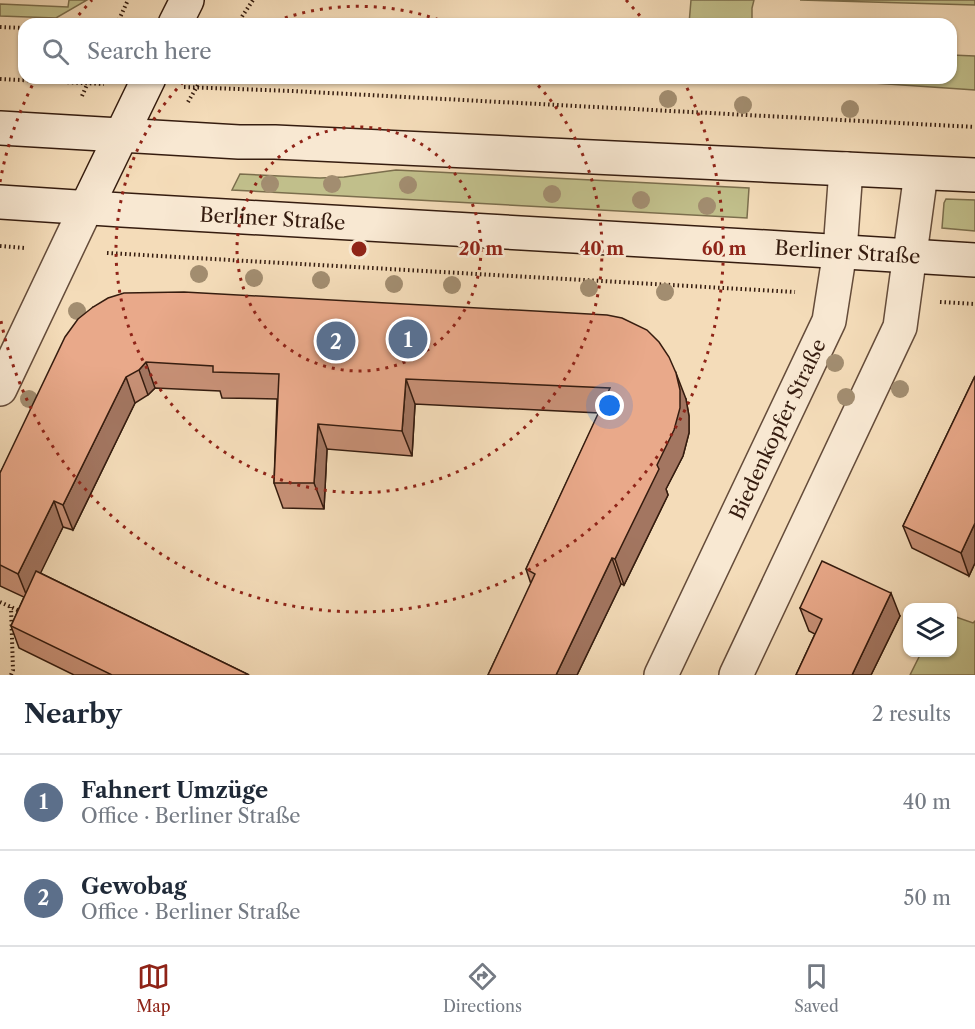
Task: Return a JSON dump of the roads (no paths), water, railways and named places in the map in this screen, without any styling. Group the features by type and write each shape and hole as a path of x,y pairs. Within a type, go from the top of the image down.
{"main road":[{"path":"178,18 187,0"},
{"path":"0,389 146,84"},
{"path":"0,128 239,142 975,175"},
{"name":"Biedenkopfer Straße","path":"661,675 828,321 840,251 846,169"},
{"path":"736,675 900,327 921,173"},
{"name":"Berliner Straße","path":"0,202 975,260"}],"place":[{"name":"Fahnert Umzüge","path":"408,339"},
{"name":"Gewobag","path":"336,341"}]}
